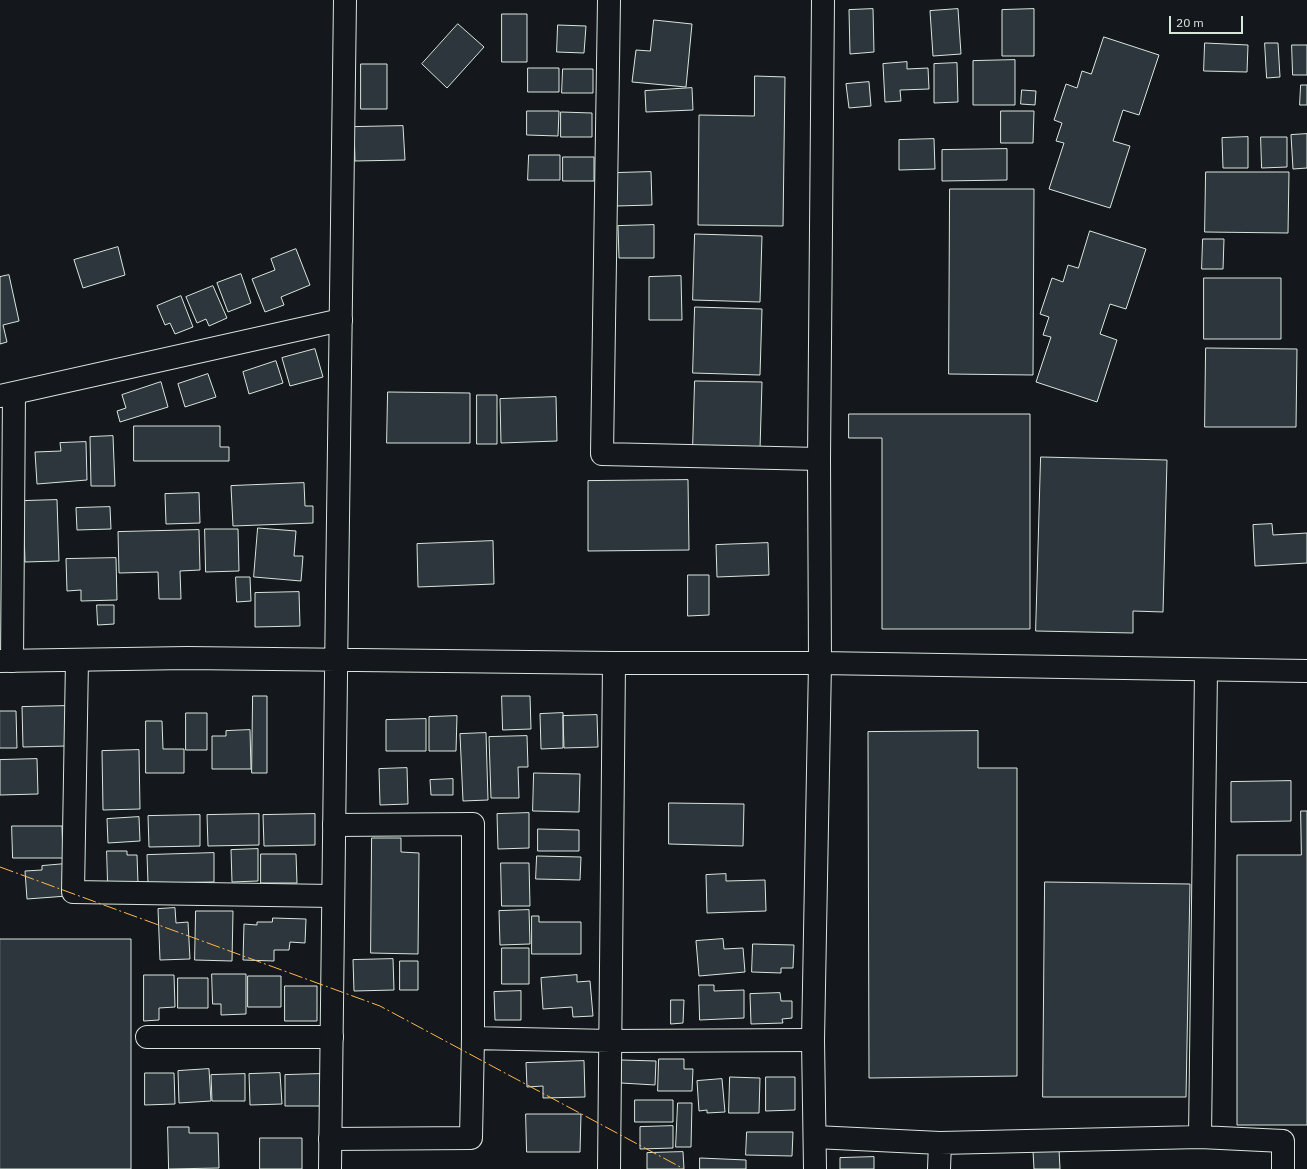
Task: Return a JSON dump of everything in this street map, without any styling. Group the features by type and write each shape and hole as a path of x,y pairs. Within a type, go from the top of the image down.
{"street":[{"path":"330,1169 335,659 345,0"},
{"path":"608,0 602,454 819,459"},
{"path":"815,1169 813,1040 820,663 819,459 823,0"},
{"path":"341,320 7,395 6,661 187,658 335,659 614,663 820,663 1206,670 1307,670"},
{"path":"77,660 73,892 332,896"},
{"path":"609,1169 614,663"},
{"path":"1200,1137 1206,670"},
{"path":"330,1139 470,1138 473,1038 473,824 334,825"},
{"path":"147,1037 332,1036"},
{"path":"473,1038 610,1041 813,1040"},
{"path":"815,1137 940,1143 1200,1137 1283,1141 1283,1169"},
{"path":"939,1169 940,1143"}],"building":[{"path":"873,9 874,52 850,54 849,10"},
{"path":"958,9 961,54 933,56 930,11"},
{"path":"1034,9 1034,56 1002,56 1002,10"},
{"path":"502,14 527,14 527,62 502,62"},
{"path":"654,20 692,24 686,87 632,82 636,50 650,51"},
{"path":"458,24 484,47 447,88 422,64"},
{"path":"558,25 586,26 584,53 557,52"},
{"path":"1104,37 1159,55 1139,115 1123,110 1113,141 1130,146 1110,208 1049,189 1064,143 1056,141 1062,123 1054,120 1066,84 1077,88 1082,71 1091,74"},
{"path":"1205,43 1248,45 1247,72 1204,71"},
{"path":"1265,43 1278,43 1280,77 1267,78"},
{"path":"1292,45 1307,45 1307,75 1293,75"},
{"path":"1015,60 1015,105 973,105 973,61"},
{"path":"907,62 907,69 928,68 929,89 900,90 901,101 885,102 883,64"},
{"path":"957,63 958,102 934,103 934,64"},
{"path":"361,64 387,64 387,109 361,109"},
{"path":"528,68 559,68 559,92 528,92"},
{"path":"563,69 593,69 593,93 562,93"},
{"path":"755,76 785,77 783,226 698,225 699,115 754,116"},
{"path":"869,82 871,106 849,108 846,84"},
{"path":"1301,85 1307,85 1307,105 1300,105"},
{"path":"692,88 693,110 646,112 645,91"},
{"path":"1022,90 1036,91 1035,105 1021,104"},
{"path":"527,111 559,111 558,136 527,135"},
{"path":"1001,111 1034,111 1033,143 1001,143"},
{"path":"561,112 592,113 592,137 561,137"},
{"path":"403,126 405,160 355,161 354,127"},
{"path":"1307,134 1307,168 1293,169 1291,135"},
{"path":"1248,137 1248,168 1223,168 1222,138"},
{"path":"1261,137 1287,137 1287,167 1262,168"},
{"path":"934,139 935,169 899,170 899,140"},
{"path":"1007,149 1007,180 942,181 942,150"},
{"path":"529,155 560,155 560,180 528,180"},
{"path":"563,157 594,157 594,181 563,181"},
{"path":"651,172 652,205 616,206 615,173"},
{"path":"1206,172 1289,172 1288,233 1205,232"},
{"path":"950,189 1034,189 1033,375 949,374"},
{"path":"654,225 654,258 619,258 618,226"},
{"path":"1090,231 1146,249 1126,309 1110,304 1100,334 1117,340 1097,402 1036,382 1051,337 1043,335 1049,317 1040,314 1052,278 1063,282 1068,265 1078,268"},
{"path":"695,234 762,236 760,302 693,300"},
{"path":"1203,239 1224,239 1223,269 1202,269"},
{"path":"118,247 125,275 83,288 74,260"},
{"path":"296,249 310,285 281,297 284,305 265,312 252,279 275,270 271,259"},
{"path":"241,274 251,303 228,312 217,283"},
{"path":"9,275 19,321 3,325 7,342 0,344 0,277"},
{"path":"681,276 682,320 649,320 649,277"},
{"path":"1204,278 1281,278 1281,339 1204,339"},
{"path":"213,286 227,318 209,326 206,319 197,323 186,297"},
{"path":"181,296 193,327 175,334 170,323 165,325 157,306"},
{"path":"695,307 762,309 760,375 693,373"},
{"path":"1206,348 1297,349 1296,427 1205,427"},
{"path":"315,349 323,377 290,386 282,358"},
{"path":"276,361 283,383 249,394 243,372"},
{"path":"208,374 216,397 185,407 178,384"},
{"path":"695,381 762,382 760,449 693,447"},
{"path":"161,382 168,407 120,422 117,411 126,408 122,395"},
{"path":"388,392 470,393 470,443 387,443"},
{"path":"477,395 497,395 497,444 477,444"},
{"path":"556,397 557,441 501,443 500,399"},
{"path":"849,414 1030,414 1030,629 882,629 882,438 849,438"},
{"path":"134,426 220,426 220,447 229,447 229,461 134,461"},
{"path":"113,436 115,486 91,486 90,437"},
{"path":"86,442 87,480 37,484 35,452 61,451 60,443"},
{"path":"1041,457 1167,460 1163,612 1133,611 1133,633 1036,631"},
{"path":"688,480 689,550 588,551 588,481"},
{"path":"304,483 305,506 313,506 313,523 233,526 231,486"},
{"path":"199,493 200,523 166,524 165,494"},
{"path":"57,500 59,561 25,562 23,501"},
{"path":"110,507 111,529 77,530 76,508"},
{"path":"1272,524 1273,535 1307,533 1307,563 1255,566 1253,525"},
{"path":"258,528 296,531 294,556 303,556 301,581 254,577"},
{"path":"205,529 238,529 239,571 206,572"},
{"path":"199,530 200,570 180,571 181,599 159,599 158,572 119,573 118,532"},
{"path":"493,541 494,584 418,587 417,544"},
{"path":"768,543 769,575 717,577 716,545"},
{"path":"116,558 117,600 81,601 81,590 67,591 66,559"},
{"path":"688,575 709,575 709,615 688,616"},
{"path":"236,577 250,577 251,601 237,602"},
{"path":"299,592 300,626 255,627 255,593"},
{"path":"97,605 114,605 114,624 98,625"},
{"path":"253,696 267,696 267,773 252,773"},
{"path":"502,696 530,696 531,729 503,730"},
{"path":"66,706 67,746 23,747 22,707"},
{"path":"0,711 16,711 17,748 0,748"},
{"path":"186,713 207,713 207,750 186,750"},
{"path":"563,713 563,748 541,749 540,714"},
{"path":"597,715 598,747 564,748 563,716"},
{"path":"457,716 456,751 429,751 429,717"},
{"path":"426,719 426,751 386,751 386,720"},
{"path":"146,721 162,721 163,749 184,749 184,773 146,773"},
{"path":"250,730 251,769 212,769 212,736 226,736 226,731"},
{"path":"978,731 978,768 1017,768 1017,1076 869,1078 868,732"},
{"path":"486,733 488,800 463,801 460,734"},
{"path":"527,736 528,767 518,767 519,798 491,798 489,737"},
{"path":"139,750 140,809 103,810 102,751"},
{"path":"37,759 38,794 0,795 0,760"},
{"path":"407,768 408,804 380,805 379,769"},
{"path":"534,773 580,774 579,812 533,811"},
{"path":"453,779 453,795 431,795 430,780"},
{"path":"1291,781 1291,821 1231,822 1231,782"},
{"path":"669,803 744,804 743,846 669,844"},
{"path":"1301,811 1307,811 1307,1125 1237,1125 1237,855 1301,855"},
{"path":"529,813 529,848 498,849 497,814"},
{"path":"259,814 259,845 208,846 207,815"},
{"path":"315,814 315,845 264,846 263,815"},
{"path":"200,815 200,846 149,847 148,816"},
{"path":"139,817 140,841 108,843 107,819"},
{"path":"12,826 62,826 63,858 13,858"},
{"path":"538,829 579,830 579,851 538,851"},
{"path":"372,838 401,838 401,852 419,853 418,954 371,953"},
{"path":"258,849 258,881 232,882 231,850"},
{"path":"107,851 127,851 127,855 137,855 138,883 108,884"},
{"path":"214,853 214,882 148,883 147,855"},
{"path":"261,854 296,854 297,883 261,883"},
{"path":"537,856 581,857 580,880 536,879"},
{"path":"501,863 529,863 530,906 502,906"},
{"path":"65,864 67,896 27,899 25,871 42,870 42,866"},
{"path":"726,874 726,881 765,880 766,911 707,913 706,875"},
{"path":"1045,882 1190,884 1186,1097 1043,1097"},
{"path":"175,908 176,923 188,922 190,959 160,960 158,909"},
{"path":"529,910 530,944 500,945 499,911"},
{"path":"196,911 233,911 232,961 195,960"},
{"path":"532,916 539,916 539,922 581,922 581,954 532,954"},
{"path":"273,918 306,919 305,943 290,942 289,950 274,950 274,961 243,960 244,924 257,925 257,922 272,922"},
{"path":"0,939 131,939 131,1169 0,1169"},
{"path":"723,939 724,949 743,948 745,972 699,976 696,941"},
{"path":"753,944 794,945 793,968 781,968 781,973 752,972"},
{"path":"502,948 529,948 529,984 502,984"},
{"path":"393,959 394,990 354,991 353,960"},
{"path":"400,961 418,961 418,990 400,990"},
{"path":"212,974 246,974 246,1014 221,1015 221,1004 213,1004"},
{"path":"144,975 174,975 175,1007 159,1008 159,1020 144,1021"},
{"path":"577,975 577,982 590,981 593,1016 573,1017 572,1007 543,1009 541,978"},
{"path":"248,976 281,976 281,1007 248,1007"},
{"path":"178,978 208,978 208,1008 178,1008"},
{"path":"699,985 714,985 714,991 744,990 744,1018 700,1020"},
{"path":"285,986 317,986 317,1021 285,1021"},
{"path":"521,991 521,1020 495,1020 494,992"},
{"path":"780,993 781,1001 792,1001 792,1018 782,1019 783,1023 751,1024 750,994"},
{"path":"671,1000 684,1000 683,1023 671,1024"},
{"path":"659,1059 684,1059 684,1069 693,1069 692,1091 658,1091"},
{"path":"622,1060 656,1061 655,1085 621,1083"},
{"path":"584,1061 585,1097 543,1098 543,1086 527,1087 526,1063"},
{"path":"209,1069 211,1101 179,1103 178,1071"},
{"path":"145,1073 174,1073 175,1104 145,1105"},
{"path":"280,1073 282,1104 250,1105 249,1074"},
{"path":"245,1074 245,1101 212,1101 211,1075"},
{"path":"320,1074 321,1106 285,1106 285,1075"},
{"path":"730,1077 760,1078 759,1113 729,1113"},
{"path":"766,1077 795,1077 795,1110 766,1111"},
{"path":"722,1079 725,1112 707,1113 707,1110 699,1111 697,1081"},
{"path":"635,1100 673,1100 673,1122 635,1122"},
{"path":"678,1103 692,1103 691,1147 676,1147"},
{"path":"526,1114 581,1114 580,1152 527,1152"},
{"path":"673,1126 673,1148 640,1149 640,1127"},
{"path":"168,1127 189,1127 189,1133 218,1133 219,1168 169,1169"},
{"path":"747,1132 793,1132 792,1156 746,1155"},
{"path":"260,1138 302,1138 302,1169 260,1169"},
{"path":"1059,1149 1060,1169 1034,1169 1033,1151"},
{"path":"683,1152 684,1169 647,1169 647,1153"},
{"path":"874,1157 874,1169 840,1169 840,1158"},
{"path":"700,1158 746,1160 746,1169 700,1169"}],"power":[{"path":"0,867 380,1006 684,1169"}]}
